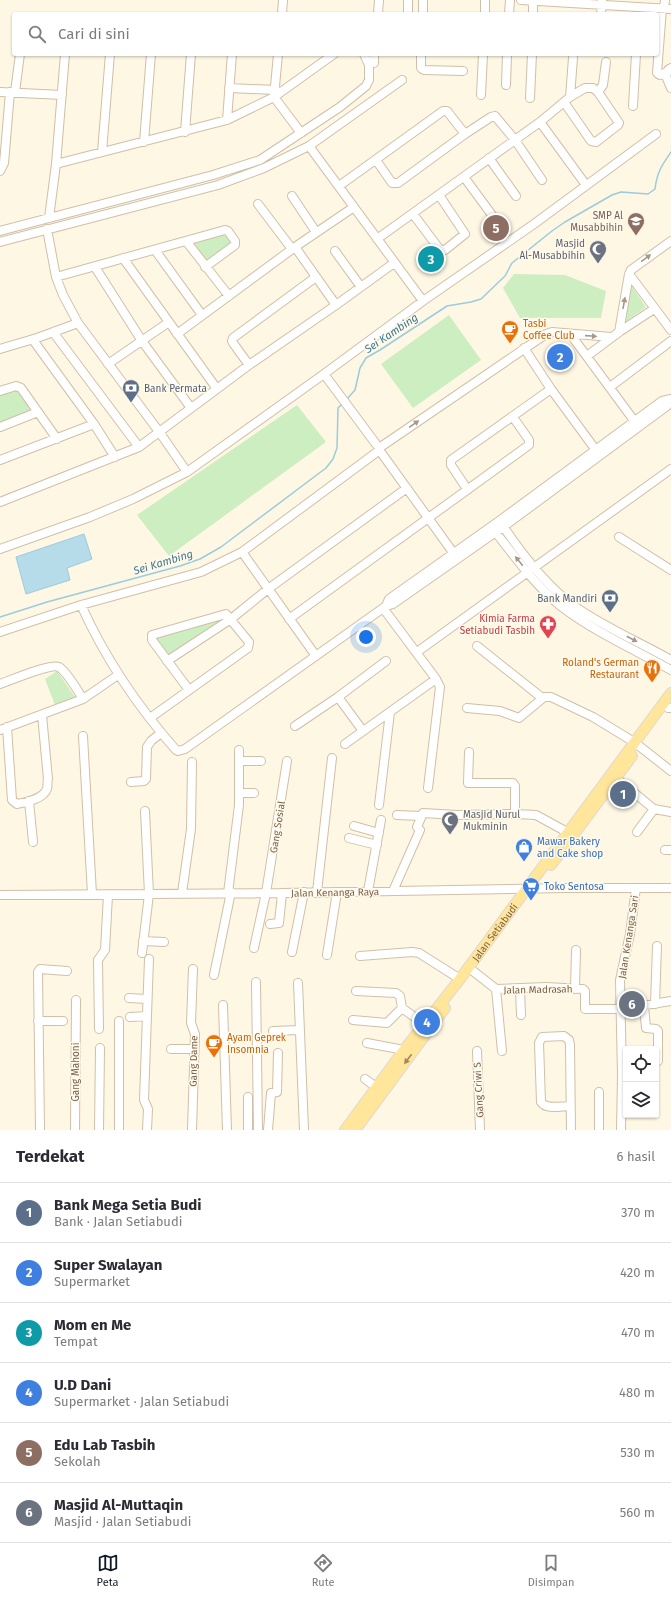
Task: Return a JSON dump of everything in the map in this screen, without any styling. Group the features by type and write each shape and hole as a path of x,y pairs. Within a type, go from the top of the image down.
{"main road":[{"name":"Jalan Setiabudi","path":"355,1130 460,979 616,778 671,693"},
{"name":"Jalan Setiabudi","path":"345,1130 404,1050 424,1029 473,971 567,832 637,744 670,707"}],"street":[{"path":"282,12 283,0"},
{"path":"378,12 379,0"},
{"path":"408,0 408,12"},
{"path":"422,12 423,0"},
{"path":"485,0 485,12"},
{"path":"509,12 510,0"},
{"path":"520,0 632,3 641,11 666,6 659,53"},
{"path":"533,1 533,12"},
{"path":"601,12 602,2"},
{"path":"0,171 4,163 3,139 20,56"},
{"path":"49,218 56,164 65,56"},
{"path":"102,152 110,56"},
{"path":"144,142 151,56"},
{"path":"186,132 191,56"},
{"path":"227,120 232,56"},
{"path":"278,56 275,94 301,133"},
{"path":"56,164 186,132 227,120 275,94 331,56"},
{"path":"365,56 369,65 368,83 340,107 260,160 213,175 0,231 2,241 218,185 264,168 309,146 402,80"},
{"path":"374,56 374,63"},
{"path":"421,56 421,68 424,70 463,71"},
{"path":"481,95 483,56"},
{"path":"506,85 507,56"},
{"path":"530,98 532,56"},
{"path":"633,106 636,56"},
{"path":"659,56 656,73 660,75 669,70"},
{"path":"377,239 439,196 540,122 567,100 585,88 593,88 598,92 619,123 618,126 596,142 591,141 567,100 573,58"},
{"path":"598,92 603,85 606,62"},
{"path":"669,70 666,78 671,88"},
{"path":"229,88 275,94"},
{"path":"0,92 62,95"},
{"path":"340,107 347,119"},
{"path":"339,186 444,110 447,111 465,134"},
{"path":"376,160 392,183 396,184 465,134 491,117 495,116 515,140 542,180"},
{"path":"540,122 586,185"},
{"path":"0,549 90,517 134,499 186,472 324,374 423,301 534,224 656,134"},
{"path":"309,146 423,301"},
{"path":"489,158 516,196"},
{"path":"260,160 264,168"},
{"path":"464,177 492,216"},
{"path":"292,196 316,232"},
{"path":"413,214 440,250 445,250 465,234 439,196"},
{"path":"258,204 316,277 336,305"},
{"path":"93,207 95,216"},
{"path":"177,334 293,248 354,207"},
{"path":"47,229 56,277 63,295 78,324 160,433 186,472"},
{"path":"56,277 225,230 228,231 232,235 235,245 205,267"},
{"path":"186,241 229,296"},
{"path":"619,332 629,274 631,270 647,257 670,245"},
{"path":"155,250 202,315"},
{"path":"335,251 361,287"},
{"path":"123,258 217,389"},
{"path":"0,502 138,448 249,365 336,305 394,262"},
{"path":"95,266 142,341 191,408"},
{"path":"629,274 671,330"},
{"path":"249,365 233,344 232,341 234,338 316,277"},
{"path":"587,356 611,337 654,309"},
{"path":"108,364 169,322"},
{"path":"0,349 33,340 78,324"},
{"path":"53,332 138,448"},
{"path":"0,632 81,605 201,572 242,552 379,449 524,348 548,333 611,337"},
{"path":"571,335 637,424"},
{"path":"33,340 94,424 115,458"},
{"path":"610,387 671,341"},
{"path":"524,348 550,389 598,453"},
{"path":"324,374 456,556"},
{"path":"0,391 19,386 57,440"},
{"path":"467,489 451,465 451,460 550,389"},
{"path":"81,605 96,638 118,675 161,733 176,750 178,751 185,749 384,607 389,599 456,556 501,524 637,424 662,401 670,400"},
{"path":"0,427 38,412"},
{"path":"289,618 530,444 529,440 513,417"},
{"path":"0,460 57,440 94,424"},
{"path":"417,652 671,469"},
{"path":"167,661 231,620 268,589 407,488"},
{"path":"501,524 531,570"},
{"path":"494,529 531,570 596,624 671,670"},
{"path":"619,537 671,570"},
{"path":"242,552 316,656"},
{"path":"384,607 436,679 440,689 428,788"},
{"path":"150,718 189,690 249,646 249,642 225,614 152,635 152,640 189,690"},
{"path":"616,635 671,660"},
{"path":"477,646 543,698"},
{"path":"295,726 338,697 386,661"},
{"path":"0,684 31,672 54,666 59,667 84,699"},
{"path":"42,714 48,779 47,789 42,794 29,801 17,804 12,800 4,729 42,714 84,699 118,675"},
{"path":"345,744 436,679"},
{"path":"338,697 363,731"},
{"path":"467,708 500,711 519,718 543,698 551,697 593,717 637,744 671,771"},
{"path":"379,805 390,712"},
{"path":"131,782 144,781 146,779 147,747 151,741 161,733"},
{"path":"82,736 92,894"},
{"path":"214,975 230,893 239,805 239,750"},
{"path":"469,752 468,783 513,783 515,786 515,814"},
{"path":"317,892 332,758"},
{"path":"239,761 261,760"},
{"name":"Gang Sosial","path":"254,948 266,893 287,760"},
{"path":"182,893 191,829 192,762"},
{"path":"616,778 654,810 671,812"},
{"path":"239,793 254,793"},
{"path":"29,801 33,842"},
{"path":"637,832 654,810"},
{"path":"142,953 148,894 143,812"},
{"path":"397,815 421,816 424,813 457,815 515,814 539,816 567,832"},
{"path":"393,891 420,830 416,827 421,816"},
{"path":"368,891 381,820"},
{"path":"354,826 379,833"},
{"path":"349,838 377,846"},
{"name":"Jalan Kenanga Raya","path":"0,895 282,893 530,888 671,888"},
{"name":"Jalan Kenanga Sari","path":"621,1130 621,971 630,934 636,888"},
{"path":"292,952 304,892"},
{"path":"327,955 337,892"},
{"path":"270,924 279,923 282,893"},
{"path":"99,1029 98,960 105,950 108,895"},
{"path":"143,941 164,942"},
{"path":"655,1004 657,946"},
{"path":"575,989 576,950"},
{"path":"360,956 412,952 419,953 460,979"},
{"path":"147,1130 148,1109 144,1100 149,959"},
{"name":"Gang Dame","path":"192,1130 195,1034 191,1023 193,969"},
{"path":"40,1130 38,970 66,971"},
{"name":"Jalan Madrasah","path":"473,971 496,989 546,987 582,989 585,991 585,1009 620,1009"},
{"path":"256,982 258,1130"},
{"path":"298,983 304,1130"},
{"path":"496,989 502,1052"},
{"path":"520,989 521,1015"},
{"path":"356,992 396,993 400,996 402,1008 424,1029"},
{"path":"129,998 147,999"},
{"name":"Gang Mahoni","path":"75,1130 76,1000"},
{"path":"620,1009 671,1001"},
{"path":"223,1005 227,1130"},
{"path":"644,1006 646,1028 656,1029 658,1031 658,1046"},
{"path":"354,1020 387,1023 402,1008"},
{"path":"130,1017 147,1016"},
{"path":"38,1021 63,1021"},
{"path":"119,1021 119,1130"},
{"path":"273,1031 299,1030"},
{"path":"570,1106 548,1107 541,1102 539,1043 542,1037 564,1036 569,1040 571,1130"},
{"path":"367,1043 404,1050"},
{"path":"99,1130 100,1048"},
{"path":"171,1049 194,1049"},
{"name":"Gang Criwi S","path":"477,1051 480,1130"},
{"path":"268,1130 271,1093 277,1092 278,1054"},
{"path":"365,1079 376,1087"},
{"path":"599,1092 599,1130"},
{"path":"248,1097 248,1130"}],"green space":[{"path":"225,231 235,244 206,266 186,241"},
{"path":"514,274 565,275 606,291 601,318 520,318 503,288"},
{"path":"631,285 646,307 625,322"},
{"path":"449,315 481,360 413,408 381,364"},
{"path":"15,387 34,411 0,423 0,391"},
{"path":"297,405 326,442 169,556 137,515"},
{"path":"227,615 230,620 168,660 152,636"},
{"path":"57,671 75,697 55,705 45,679"}],"water":[{"path":"84,534 92,559 67,568 70,580 26,594 16,557"}],"waterway":[{"name":"Sei Kambing","path":"347,399 355,390 360,368 366,358 447,306 481,299 505,276 512,263 565,222 612,195 621,192 648,194 655,189 660,169 671,152"},
{"name":"Sei Kambing","path":"0,617 47,602 180,566 200,559 221,547 326,468 333,459 337,448 338,408 343,403"}],"place":[{"name":"Edu Lab Tasbih","path":"496,228"},
{"name":"SMP Al Musabbihin","path":"636,236"},
{"name":"Mom en Me","path":"431,259"},
{"name":"Masjid Al-Musabbihin","path":"598,264"},
{"name":"Tasbi Coffee Club","path":"510,344"},
{"name":"Super Swalayan","path":"560,357"},
{"name":"Bank Permata","path":"131,403"},
{"name":"Bank Mandiri","path":"610,613"},
{"name":"Kimia Farma Setiabudi Tasbih","path":"548,639"},
{"name":"Roland's German Restaurant","path":"652,683"},
{"name":"Bank Mega Setia Budi","path":"623,794"},
{"name":"Masjid Nurul Mukminin","path":"450,835"},
{"name":"Mawar Bakery and Cake shop","path":"524,862"},
{"name":"Toko Sentosa","path":"531,901"},
{"name":"Masjid Al-Muttaqin","path":"632,1004"},
{"name":"U.D Dani","path":"427,1022"},
{"name":"Ayam Geprek Insomnia","path":"214,1058"}]}
